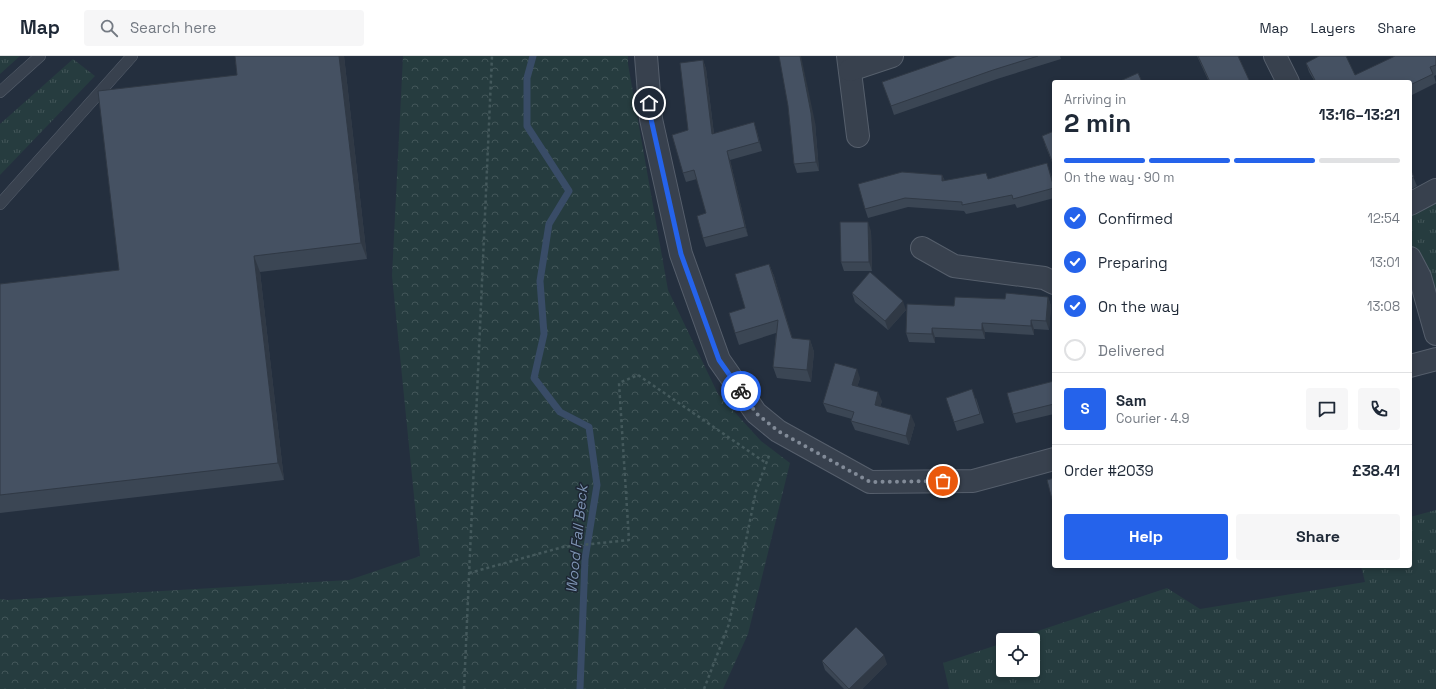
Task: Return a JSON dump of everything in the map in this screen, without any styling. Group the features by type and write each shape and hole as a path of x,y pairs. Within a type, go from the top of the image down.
{"street":[{"path":"646,56 651,119 681,254 719,360 756,413 778,431 870,482 973,481 1052,460"},
{"path":"858,136 849,63 892,56"},
{"path":"1275,56 1287,80"},
{"path":"1412,203 1436,190"},
{"path":"922,248 954,266 1044,278 1052,281"},
{"path":"1412,262 1420,277 1436,334"},
{"path":"1412,365 1436,359"}],"lane":[{"path":"0,92 40,56"},
{"path":"0,204 132,56"}],"path":[{"path":"464,689 492,56"},
{"path":"469,573 563,547 629,540 619,383 638,375 766,463"},
{"path":"704,689 729,624 756,491 778,431"}],"green space":[{"path":"0,56 20,56 0,74"},
{"path":"403,56 628,56 628,64 668,290 718,394 761,441 790,463 748,634 723,689 0,689 0,599 7,600 349,580 420,556 392,276"},
{"path":"73,59 95,76 0,175 0,124"},
{"path":"1436,196 1436,314 1412,253 1412,208"},
{"path":"1436,510 1436,689 949,689 943,663 996,645 996,677 1040,677 1040,633 1032,633 1167,588 1200,609 1365,582 1362,568 1412,568 1412,516"}],"building":[{"path":"235,56 339,56 361,243 254,256 278,463 0,495 0,284 119,270 98,91 237,75"},
{"path":"779,56 800,56 811,113 816,162 794,164 788,106"},
{"path":"957,56 1038,56 993,70 891,106 882,82"},
{"path":"1198,56 1238,56 1249,80 1209,80"},
{"path":"1319,56 1346,56 1355,75 1395,56 1436,56 1436,65 1430,67 1433,74 1412,84 1412,80 1315,80 1306,63"},
{"path":"703,60 712,134 754,122 759,142 727,151 745,227 703,238 697,216 706,213 694,170 683,173 672,135 688,130 680,63"},
{"path":"1138,73 1141,80 1122,80"},
{"path":"1052,132 1052,161 1042,136"},
{"path":"1047,163 1052,181 1052,189 1013,199 1012,195 962,205 962,202 905,198 865,209 858,184 902,172 942,175 942,181 986,173 988,179"},
{"path":"840,222 868,222 869,262 841,262"},
{"path":"769,264 792,338 810,340 807,370 773,367 778,320 735,333 729,313 745,308 735,274"},
{"path":"870,272 903,301 885,321 852,293"},
{"path":"1006,293 1048,297 1046,321 1031,320 1031,326 982,323 982,330 932,328 932,334 906,333 907,304 954,306 955,297 1005,299"},
{"path":"835,363 857,369 852,385 878,392 875,405 911,415 906,436 851,421 854,412 823,403"},
{"path":"1052,382 1052,404 1013,414 1007,393"},
{"path":"972,389 980,414 954,422 946,398"},
{"path":"1052,479 1052,499 1047,480"},
{"path":"856,627 884,655 849,689 822,661"}],"waterway":[{"name":"Wood Fall Beck","path":"533,56 527,78 527,126 569,191 549,224 540,281 544,334 534,378 560,412 589,427 597,485 585,559 580,689"}],"way so far":[{"path":"741,391 756,413 778,431 870,482 943,481"}],"route":[{"path":"649,103 651,119 681,254 719,360 741,391"}]}
